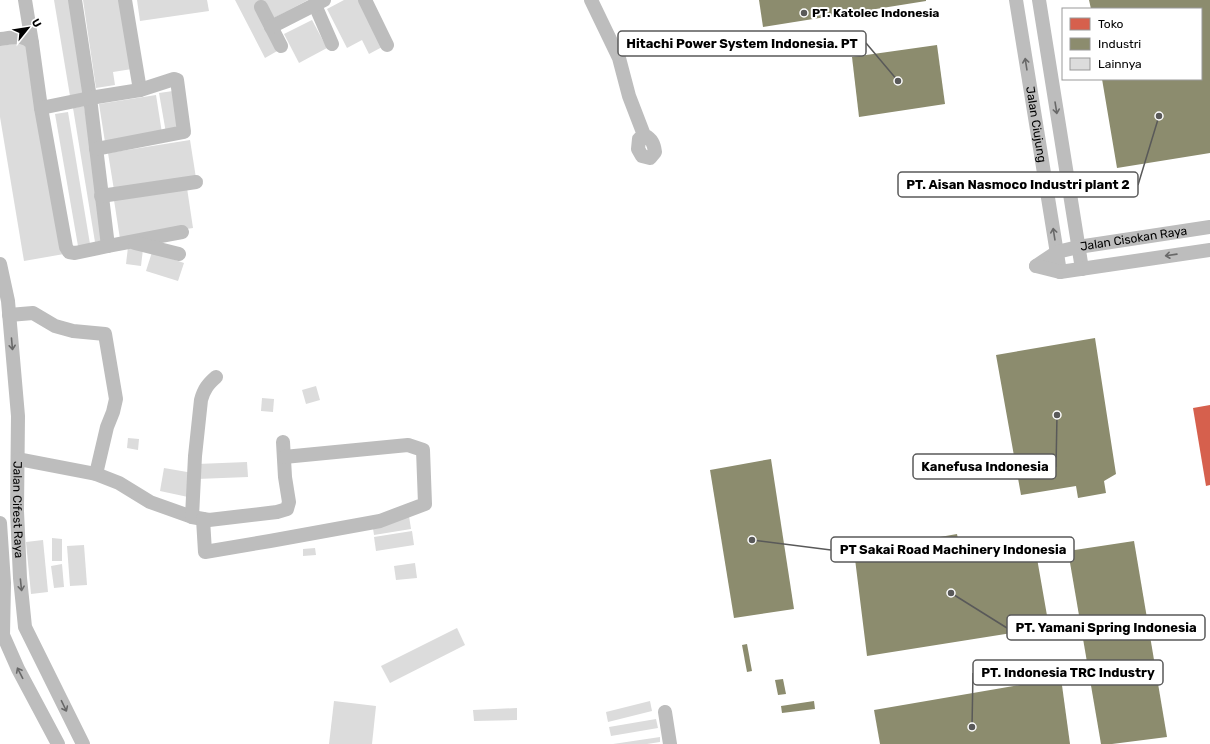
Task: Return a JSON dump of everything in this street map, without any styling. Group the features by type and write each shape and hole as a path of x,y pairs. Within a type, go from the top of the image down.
{"street":[{"path":"25,0 41,108 68,250 75,253 182,232"},
{"path":"75,0 90,98 108,246"},
{"path":"125,0 140,90"},
{"path":"365,0 387,45"},
{"path":"591,0 619,58 629,96 644,135"},
{"name":"Jalan Ciujung","path":"1016,0 1060,272"},
{"path":"1039,0 1082,268"},
{"path":"271,27 319,2 332,44"},
{"path":"261,7 281,46"},
{"path":"0,39 23,36 32,43"},
{"path":"41,108 140,90 176,79 184,132 96,149"},
{"path":"101,196 196,182"},
{"name":"Jalan Cisokan Raya","path":"1057,252 1078,247 1210,227"},
{"path":"131,242 179,254"},
{"name":"Jalan Cisokan Raya","path":"1060,272 1210,250"},
{"path":"1057,252 1036,266 1060,272"},
{"name":"Jalan Cifest Raya","path":"0,264 18,416 17,511 20,578 25,627 83,744"},
{"path":"6,306 34,313 55,326 73,331 105,334 116,399 107,427 96,474"},
{"path":"216,377 207,385 201,400 195,456 195,479 192,505 198,518 205,552 380,521 425,504 423,450 408,446 284,457"},
{"path":"18,459 96,474 119,483 150,502 198,518 209,520 277,512 287,509 289,502 285,477 283,442"},
{"name":"Jalan Cifest Raya","path":"0,523 4,583 3,635 18,670 58,744"},
{"path":"665,712 670,744"}],"building: Toko":[{"path":"1210,405 1210,485 1206,486 1193,408"}],"building: Industri":[{"name":"PT. Katolec Indonesia","path":"759,0 926,0 926,1 763,27"},
{"path":"1089,0 1210,0 1210,153 1117,168 1102,80 1202,80 1202,8 1091,8"},
{"path":"937,45 945,104 859,117 852,57"},
{"path":"1095,338 1116,474 1104,481 1106,493 1078,498 1076,486 1021,495 996,355"},
{"path":"771,459 794,609 734,618 710,470"},
{"path":"957,534 961,554 1034,541 1049,627 867,656 855,559 921,547 923,540"},
{"path":"1134,541 1167,737 1101,744 1068,551"},
{"path":"747,644 752,671 747,672 742,645"},
{"path":"1061,678 1070,744 880,744 874,710"},
{"path":"783,679 786,694 778,695 775,680"},
{"path":"814,701 815,709 782,713 781,706"}],"building: Lainnya":[{"path":"54,0 72,0 88,93 70,96"},
{"path":"83,0 121,0 132,69 113,72 115,85 96,88"},
{"path":"137,0 207,0 209,11 140,21"},
{"path":"235,0 308,0 272,19 279,50 265,58"},
{"path":"344,0 360,0 384,46 369,54 362,40 347,48 327,9"},
{"path":"312,20 327,48 299,63 284,34"},
{"path":"28,42 64,254 24,261 0,117 0,46"},
{"path":"173,91 179,131 166,133 159,93"},
{"path":"156,95 162,133 105,142 99,104"},
{"path":"84,106 106,240 95,242 73,108"},
{"path":"68,112 90,244 78,246 55,114"},
{"path":"190,140 196,178 114,190 108,153"},
{"path":"187,188 193,228 120,239 114,200"},
{"path":"128,247 143,249 141,266 126,264"},
{"path":"152,252 184,263 178,281 146,271"},
{"path":"316,386 320,400 306,404 302,390"},
{"path":"262,398 274,399 273,412 261,411"},
{"path":"128,438 139,439 138,450 127,448"},
{"path":"247,462 248,477 197,479 197,464"},
{"path":"164,468 193,473 188,497 160,491"},
{"path":"409,516 411,529 374,535 372,522"},
{"path":"412,531 414,545 376,551 374,537"},
{"path":"52,538 62,539 62,561 52,561"},
{"path":"43,540 48,592 31,594 26,542"},
{"path":"84,545 87,585 70,586 67,546"},
{"path":"315,548 316,555 303,556 303,549"},
{"path":"415,563 417,578 396,580 394,566"},
{"path":"62,564 64,587 54,588 51,566"},
{"path":"457,628 465,645 390,683 381,666"},
{"path":"334,701 376,706 372,744 329,744"},
{"path":"650,701 652,711 608,722 606,712"},
{"path":"517,708 517,720 474,721 473,710"},
{"path":"656,719 658,728 611,736 609,727"},
{"path":"660,737 660,742 647,744 613,744"}],"place":[{"name":"PT. Katolec Indonesia","path":"804,13"},
{"name":"Hitachi Power System Indonesia. PT","path":"898,81"},
{"name":"PT. Aisan Nasmoco Industri plant 2","path":"1159,116"},
{"name":"Kanefusa Indonesia","path":"1057,415"},
{"name":"PT Sakai Road Machinery Indonesia","path":"752,540"},
{"name":"PT. Yamani Spring Indonesia","path":"951,593"},
{"name":"PT. Indonesia TRC Industry","path":"972,727"}]}
